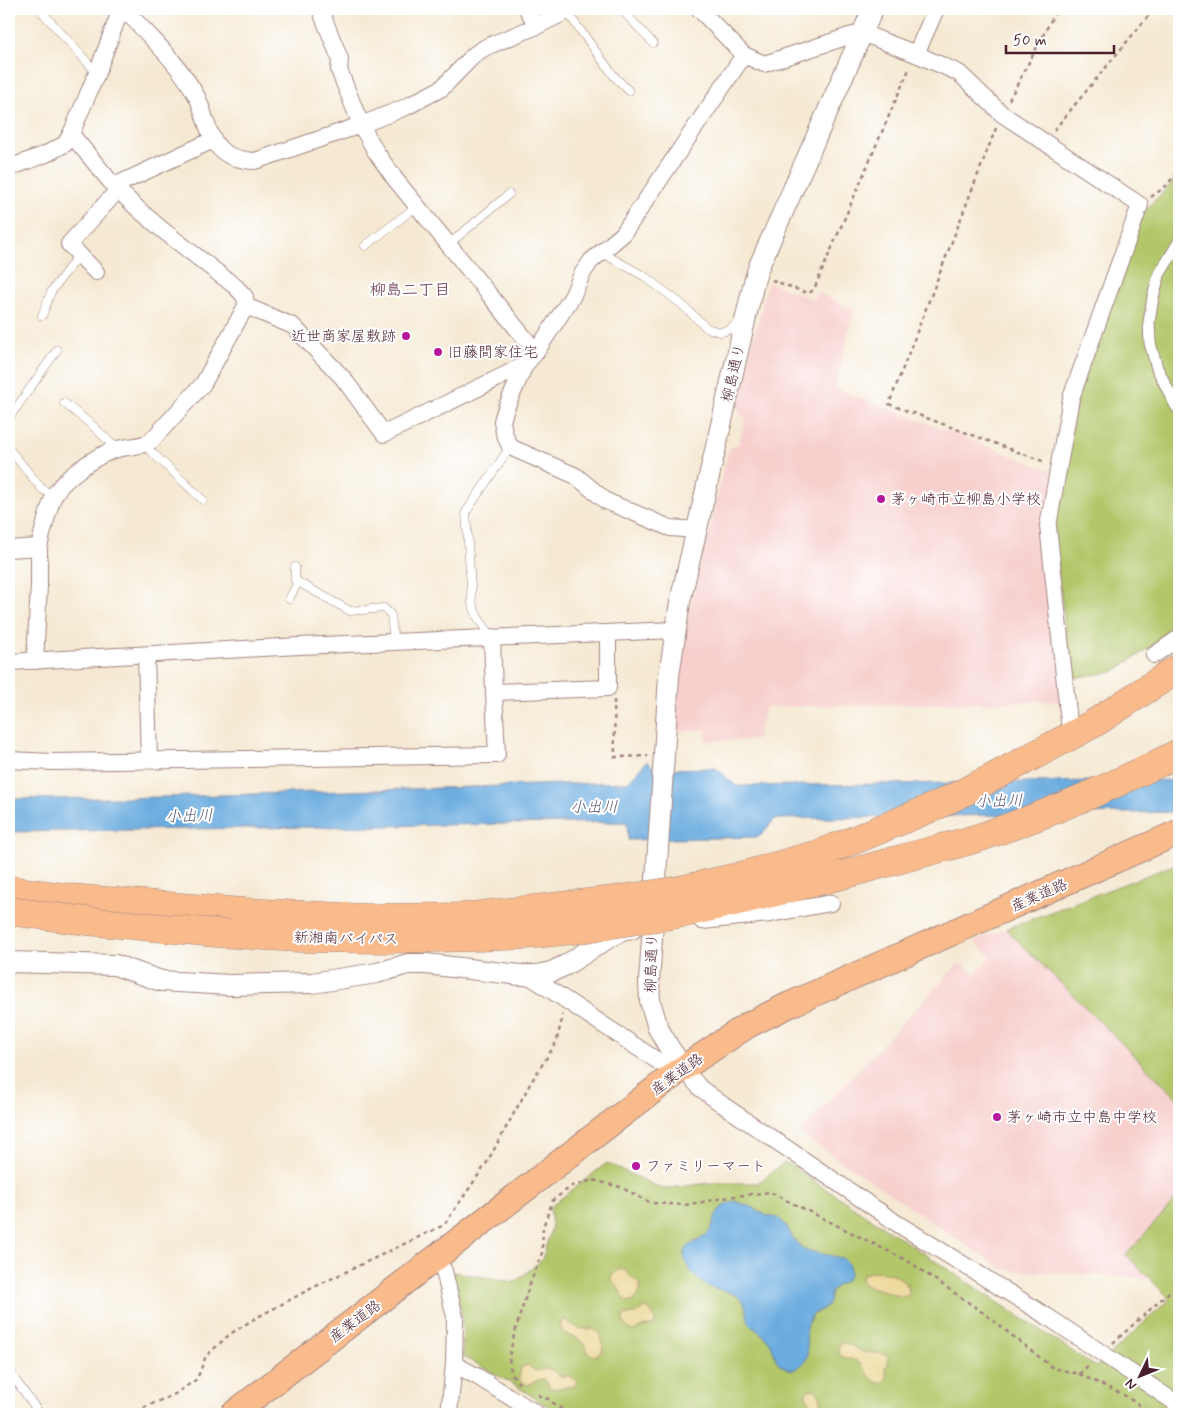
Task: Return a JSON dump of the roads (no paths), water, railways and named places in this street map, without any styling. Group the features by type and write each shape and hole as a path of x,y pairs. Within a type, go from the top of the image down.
{"highway":[{"path":"682,902 737,877 852,841 938,806 1093,724 1179,668"},
{"path":"682,902 758,897 832,879 983,836 1086,797 1179,753"},
{"name":"新湘南バイパス","path":"9,890 156,906 366,918 463,916 614,900 682,902"},
{"name":"新湘南バイパス","path":"9,912 217,933 299,938 387,939 478,937 581,929 682,902"}],"main road":[{"name":"産業道路","path":"233,1414 679,1071 748,1025 791,1004 1175,834"}],"street":[{"path":"9,168 46,154 65,144 71,134 122,9 176,67 197,97 213,140 221,150 232,157 255,161 361,125 406,107 442,88 475,54 569,10"},
{"path":"320,9 340,59 339,70 361,125 376,152 395,179 536,352"},
{"path":"527,9 536,26"},
{"path":"699,9 744,55 764,64 862,33 916,54 958,73 1002,114 1140,205 1071,398 1048,526 1069,722"},
{"name":"柳島通り","path":"679,1071 670,1049 658,1028 650,1001 648,982 656,895 669,676 680,602 745,318 757,274 873,9"},
{"path":"916,54 936,9"},
{"path":"697,530 670,528 606,501 576,476 510,447 504,433 502,421 525,365 536,352 572,297 582,274 591,261 623,234 744,55"},
{"path":"34,661 39,547 54,496 68,480 98,456 117,449 144,445 151,441 203,384 246,306 245,297 236,287 160,228 116,188 71,134"},
{"path":"96,272 69,244 116,188 213,140"},
{"path":"1179,242 1159,275 1149,322 1150,343 1157,368 1179,410"},
{"path":"246,306 293,326 343,378 384,434 525,365"},
{"path":"9,549 39,547"},
{"path":"9,662 492,637 675,630"},
{"path":"494,692 608,688 608,633"},
{"path":"9,760 52,762 496,755 492,637"},
{"path":"1154,655 1179,638"},
{"path":"146,654 149,760"},
{"path":"9,962 115,965 161,981 230,985 312,982 377,973 408,964 426,964 538,976 566,965 622,931 652,925 770,914 830,903"},
{"path":"528,975 679,1071 747,1122 898,1224 1048,1317 1179,1405"},
{"path":"437,1258 444,1271 455,1317 454,1364 449,1414"},
{"path":"454,1364 537,1414"}],"lane":[{"path":"621,9 653,43"},
{"path":"569,10 614,76 629,91"},
{"path":"43,13 96,73"},
{"path":"449,244 509,194"},
{"path":"365,246 417,206"},
{"path":"602,252 644,276 707,328 720,332 729,330 745,318"},
{"path":"42,316 51,292 79,254"},
{"path":"9,418 57,350"},
{"path":"64,403 93,426 117,449"},
{"path":"144,445 203,500"},
{"path":"492,637 477,616 472,603 466,512 510,447"},
{"path":"9,449 42,489 54,496"},
{"path":"295,567 295,580 350,611 384,608 391,615 394,642"},
{"path":"289,600 298,582"},
{"path":"9,1371 40,1414"}],"water":[{"name":"小出川","path":"647,761 655,769 716,768 736,786 1179,780 1179,812 775,819 759,837 628,840 627,822 9,832 9,799 129,798 628,782"},
{"path":"735,1201 752,1207 767,1216 779,1218 787,1227 794,1240 804,1250 842,1258 849,1265 850,1275 831,1291 826,1307 812,1315 807,1328 807,1358 800,1366 793,1370 785,1368 777,1362 768,1340 749,1322 742,1300 734,1294 704,1284 688,1268 685,1261 685,1254 690,1245 707,1234 721,1208"}],"place":[{"name":"近世商家屋敷跡","path":"406,336"},
{"name":"旧藤間家住宅","path":"438,352"},
{"name":"茅ヶ崎市立柳島小学校","path":"881,499"},
{"name":"茅ヶ崎市立中島中学校","path":"997,1117"},
{"name":"ファミリーマート","path":"636,1166"}],"district":[{"name":"柳島二丁目","path":"410,289"}]}
